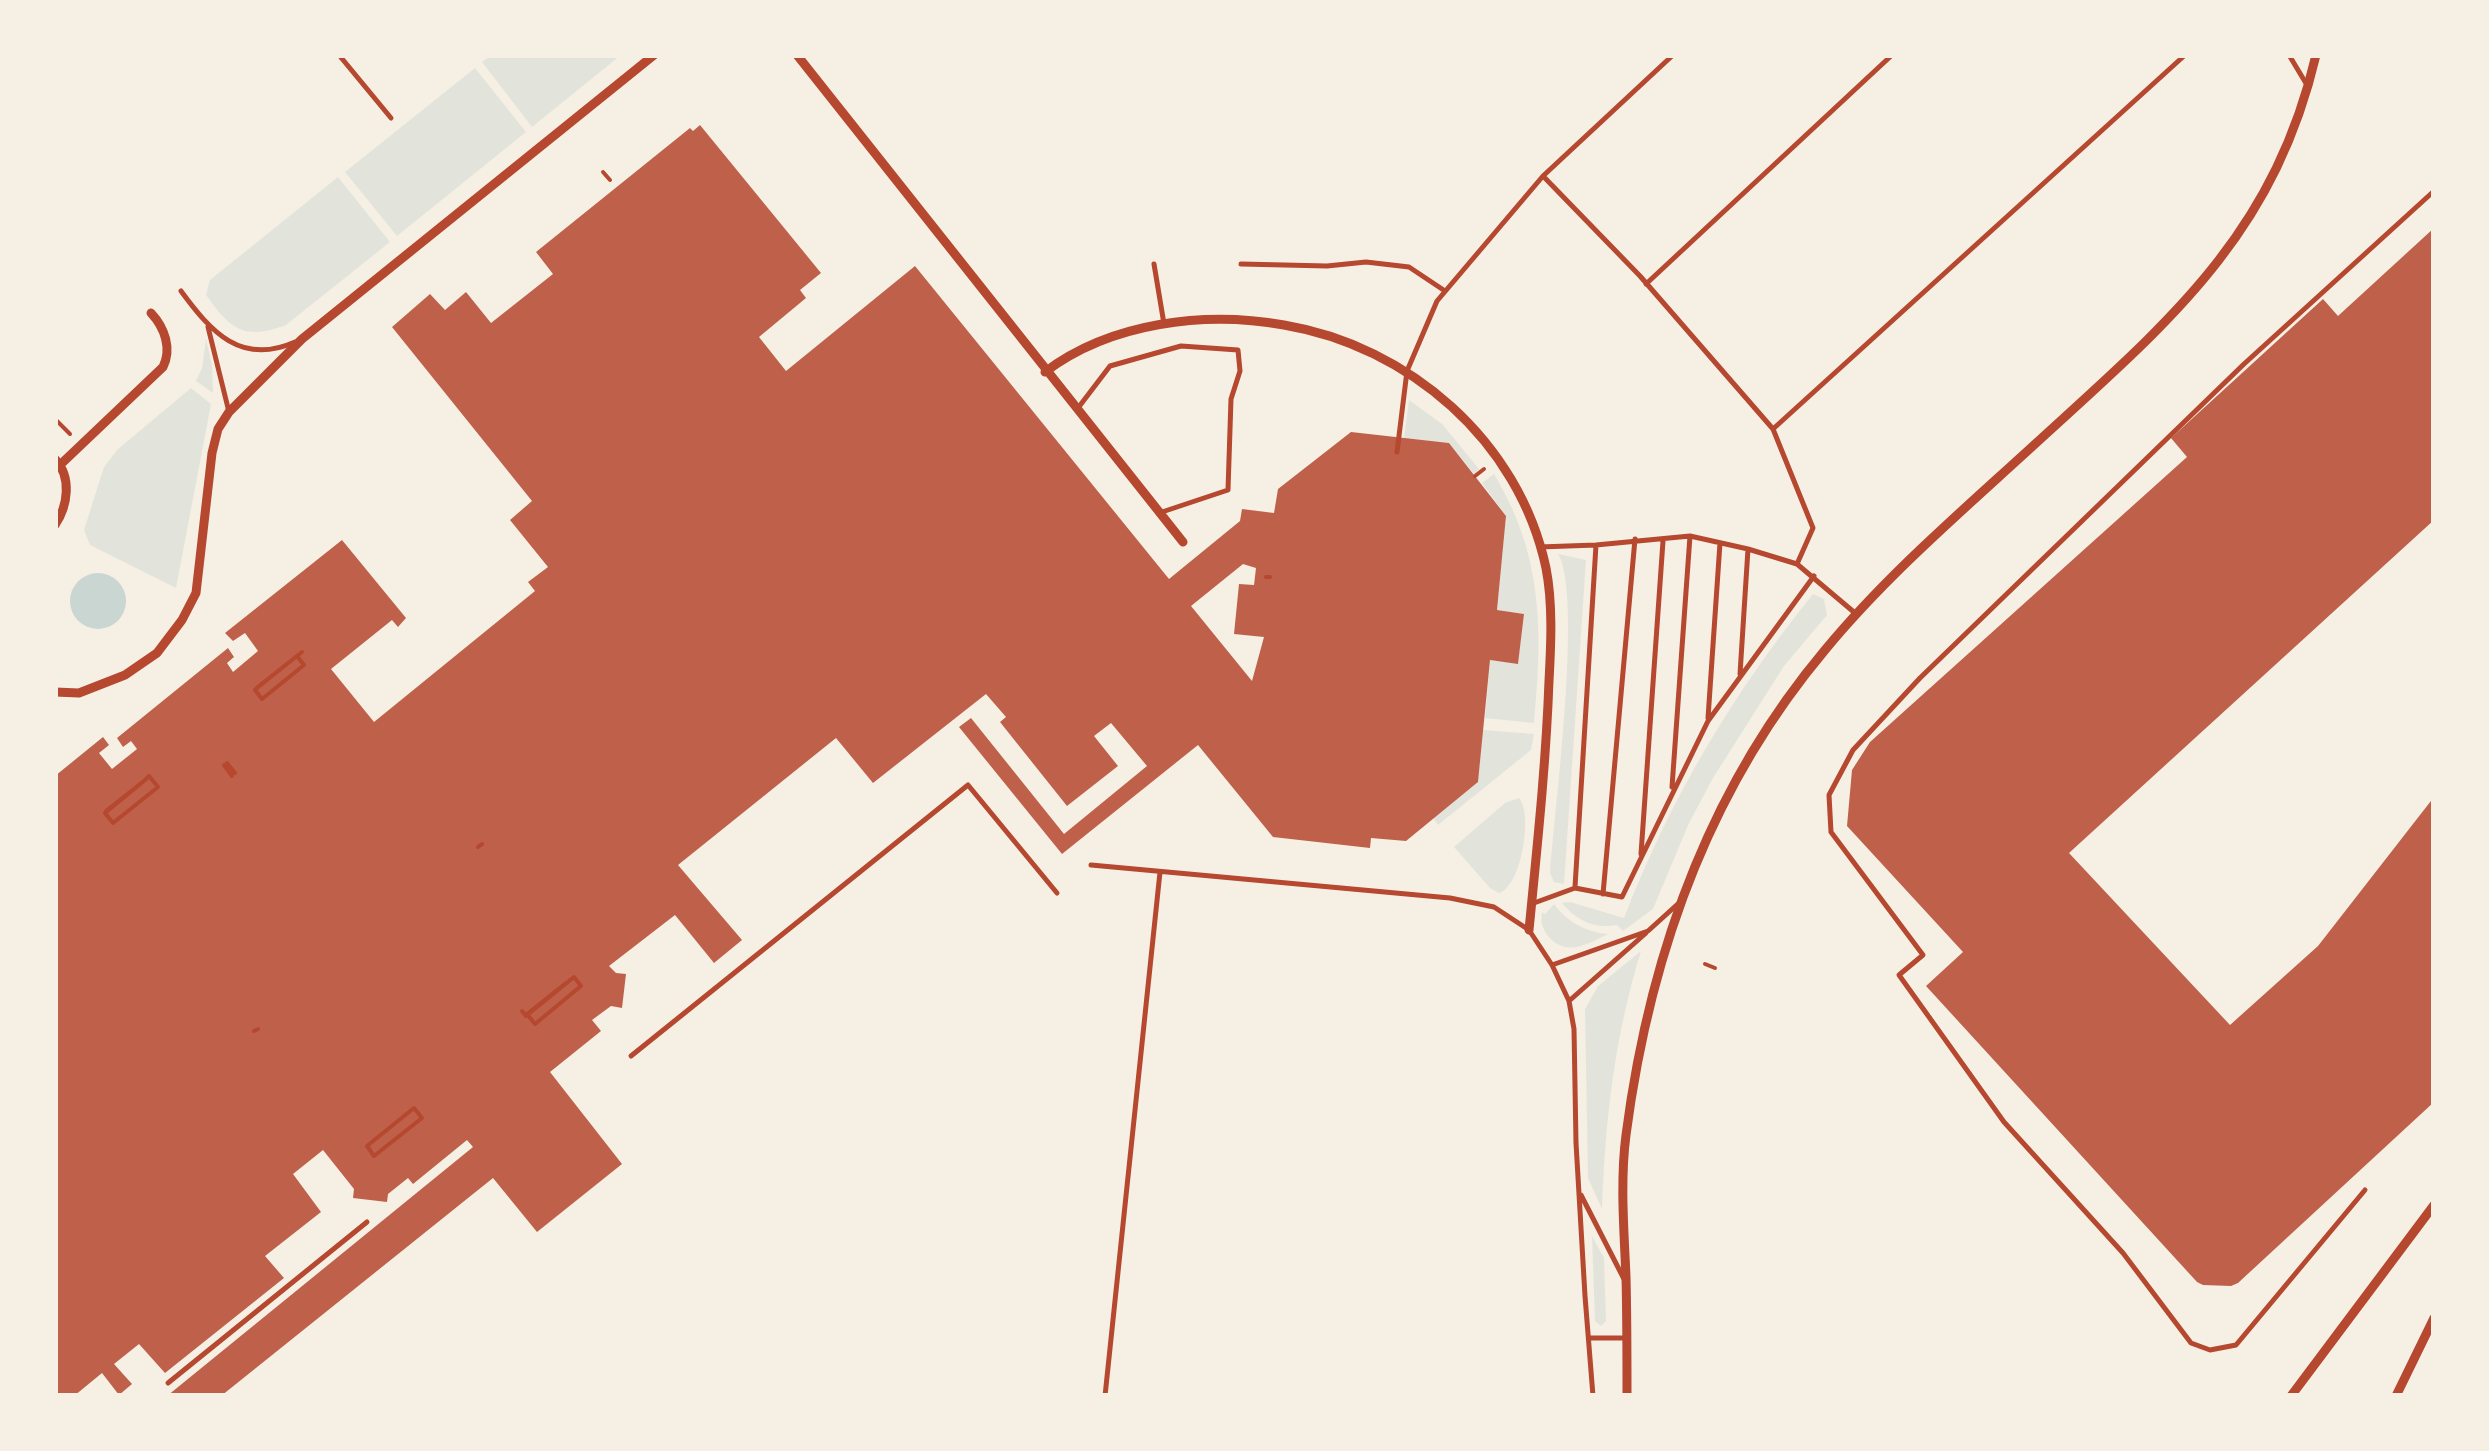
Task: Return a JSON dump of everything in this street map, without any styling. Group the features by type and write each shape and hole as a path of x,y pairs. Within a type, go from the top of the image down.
{"street":[{"path":"55,692 79,692 125,675 156,653 182,620 196,593 212,452 218,430 229,412 302,338 654,55"},
{"path":"798,55 1183,542"},
{"path":"1628,1396 1623,1202 1626,1136 1645,1020 1680,902 1716,816 1759,740 1805,674 1856,615 1939,532 2132,355 2192,296 2222,259 2266,192 2308,88 2316,55"},
{"path":"55,525 62,514 68,486 58,461 163,368 167,345 161,324 151,313"},
{"path":"1045,372 1067,355 1164,324 1218,318 1321,331 1367,349 1407,372 1447,400 1483,438 1515,488 1546,569 1551,632 1548,729 1529,930"},
{"path":"2291,1396 2434,1205"},
{"path":"2396,1396 2434,1318"}],"lane":[{"path":"339,55 391,118"},
{"path":"1397,452 1407,372 1437,301 1543,176 1673,55"},
{"path":"1646,284 1892,55"},
{"path":"1773,430 2185,55"},
{"path":"2289,55 2308,88"},
{"path":"1543,176 1646,284 1773,430 1813,528 1797,564"},
{"path":"2364,1190 2236,1345 2210,1350 2191,1343 2123,1253 2004,1122 1899,975 1923,955 1831,832 1829,795 1852,750 1920,678 2244,364 2434,190"},
{"path":"1242,264 1327,266 1366,262 1409,267 1445,291"},
{"path":"1154,264 1164,324"},
{"path":"181,291 208,326 230,343 260,352 302,338"},
{"path":"208,326 229,412"},
{"path":"1076,410 1110,366 1181,346 1238,350 1240,372 1232,400 1228,490 1160,513"},
{"path":"1539,547 1596,546 1690,536 1720,542 1797,564 1856,615"},
{"path":"1671,790 1690,536"},
{"path":"1603,894 1635,540"},
{"path":"1641,858 1663,540"},
{"path":"1708,721 1720,542"},
{"path":"1575,888 1596,546"},
{"path":"1740,674 1748,549"},
{"path":"1532,904 1575,888 1622,897 1708,721 1814,576"},
{"path":"631,1056 968,785 1057,893"},
{"path":"1091,865 1450,898 1494,908 1529,930 1570,1002 1574,1029 1579,1193 1594,1396"},
{"path":"1106,1396 1160,872"},
{"path":"1570,1002 1680,902"},
{"path":"1552,965 1648,931"},
{"path":"1579,1193 1626,1282"},
{"path":"168,1384 368,1222"},
{"path":"1588,1338 1626,1338"}],"path":[{"path":"603,172 610,180"},
{"path":"55,419 70,434"},
{"path":"1477,478 1486,471"},
{"path":"257,688 297,656 304,665 262,699 255,690 288,664 302,652"},
{"path":"226,764 234,775"},
{"path":"106,811 150,776 158,786 113,823 105,812 144,781"},
{"path":"1705,964 1714,968"},
{"path":"522,1010 526,1016 531,1012 574,977 581,986 535,1024 527,1014 566,983"},
{"path":"374,1140 410,1112 414,1108 422,1118 374,1156 366,1146 410,1112 414,1109 409,1103"}],"shaded area":[{"path":"491,55 621,55 532,127 482,62"},
{"path":"475,68 526,132 397,236 345,172"},
{"path":"338,177 390,242 286,325 249,332 231,324 206,295 210,280"},
{"path":"206,339 212,365 213,393 196,381"},
{"path":"191,388 211,404 176,588 90,545 84,530 104,467 118,449"},
{"path":"1409,400 1442,424 1479,469 1474,474 1449,443 1404,438"},
{"path":"1494,474 1522,534 1536,594 1534,723 1485,718 1490,660 1518,663 1524,614 1497,610 1506,516 1482,483"},
{"path":"1558,554 1586,560 1564,884 1554,882 1550,873 1568,657 1565,577"},
{"path":"98,573 118,581 126,601 118,621 98,629 78,621 70,601 78,581"},
{"path":"1813,594 1824,599 1827,615 1784,666 1713,778 1689,823 1653,909 1623,931 1617,925 1593,925 1574,915 1562,903 1624,918 1662,831 1706,748 1756,670"},
{"path":"1483,730 1534,734 1531,750 1438,825 1433,818 1478,782"},
{"path":"1519,798 1525,818 1523,848 1514,877 1499,893 1454,847 1505,803"},
{"path":"1554,904 1578,925 1608,934 1577,947 1556,943 1546,933 1541,919 1542,912 1545,914"},
{"path":"1641,951 1624,1014 1613,1078 1602,1209 1588,1178 1585,1009 1598,986"},
{"path":"1592,1236 1604,1258 1606,1321 1601,1326 1595,1321"}],"building":[{"path":"700,125 821,273 800,290 806,298 759,337 786,371 915,266 1169,579 1240,521 1242,509 1274,513 1278,489 1351,432 1449,443 1506,516 1497,610 1524,614 1518,664 1490,660 1478,782 1406,841 1371,838 1370,848 1273,837 1198,745 1062,854 959,727 971,718 1064,834 1147,766 1111,723 1094,736 1118,766 1067,806 1000,722 1006,717 986,694 873,783 836,738 678,865 742,940 714,963 675,915 609,966 616,973 626,974 622,1008 611,1006 592,1020 601,1031 550,1072 622,1164 537,1232 493,1178 221,1396 167,1396 473,1147 467,1140 413,1184 408,1178 388,1194 387,1202 353,1198 354,1189 323,1150 293,1174 321,1212 265,1256 284,1278 165,1373 139,1344 114,1364 132,1384 119,1395 102,1373 74,1396 55,1396 55,776 103,737 109,745 99,753 112,769 137,749 131,741 123,747 117,738 228,648 234,657 227,663 233,672 258,651 245,633 233,641 225,633 342,540 406,618 398,627 392,620 331,669 374,722 535,591 528,582 548,567 510,520 532,501 392,327 430,294 445,310 466,292 491,323 553,274 536,252 690,128 693,131","holes":["1243,564 1256,568 1254,585 1239,584 1234,634 1264,637 1252,681 1191,606"]},
{"path":"2434,228 2434,520 2069,853 2230,1025 2318,946 2434,797 2434,1102 2238,1283 2203,1285 1926,986 1963,952 1847,826 1852,770 1870,742 2187,457 2171,438 2323,299 2338,316"}]}
